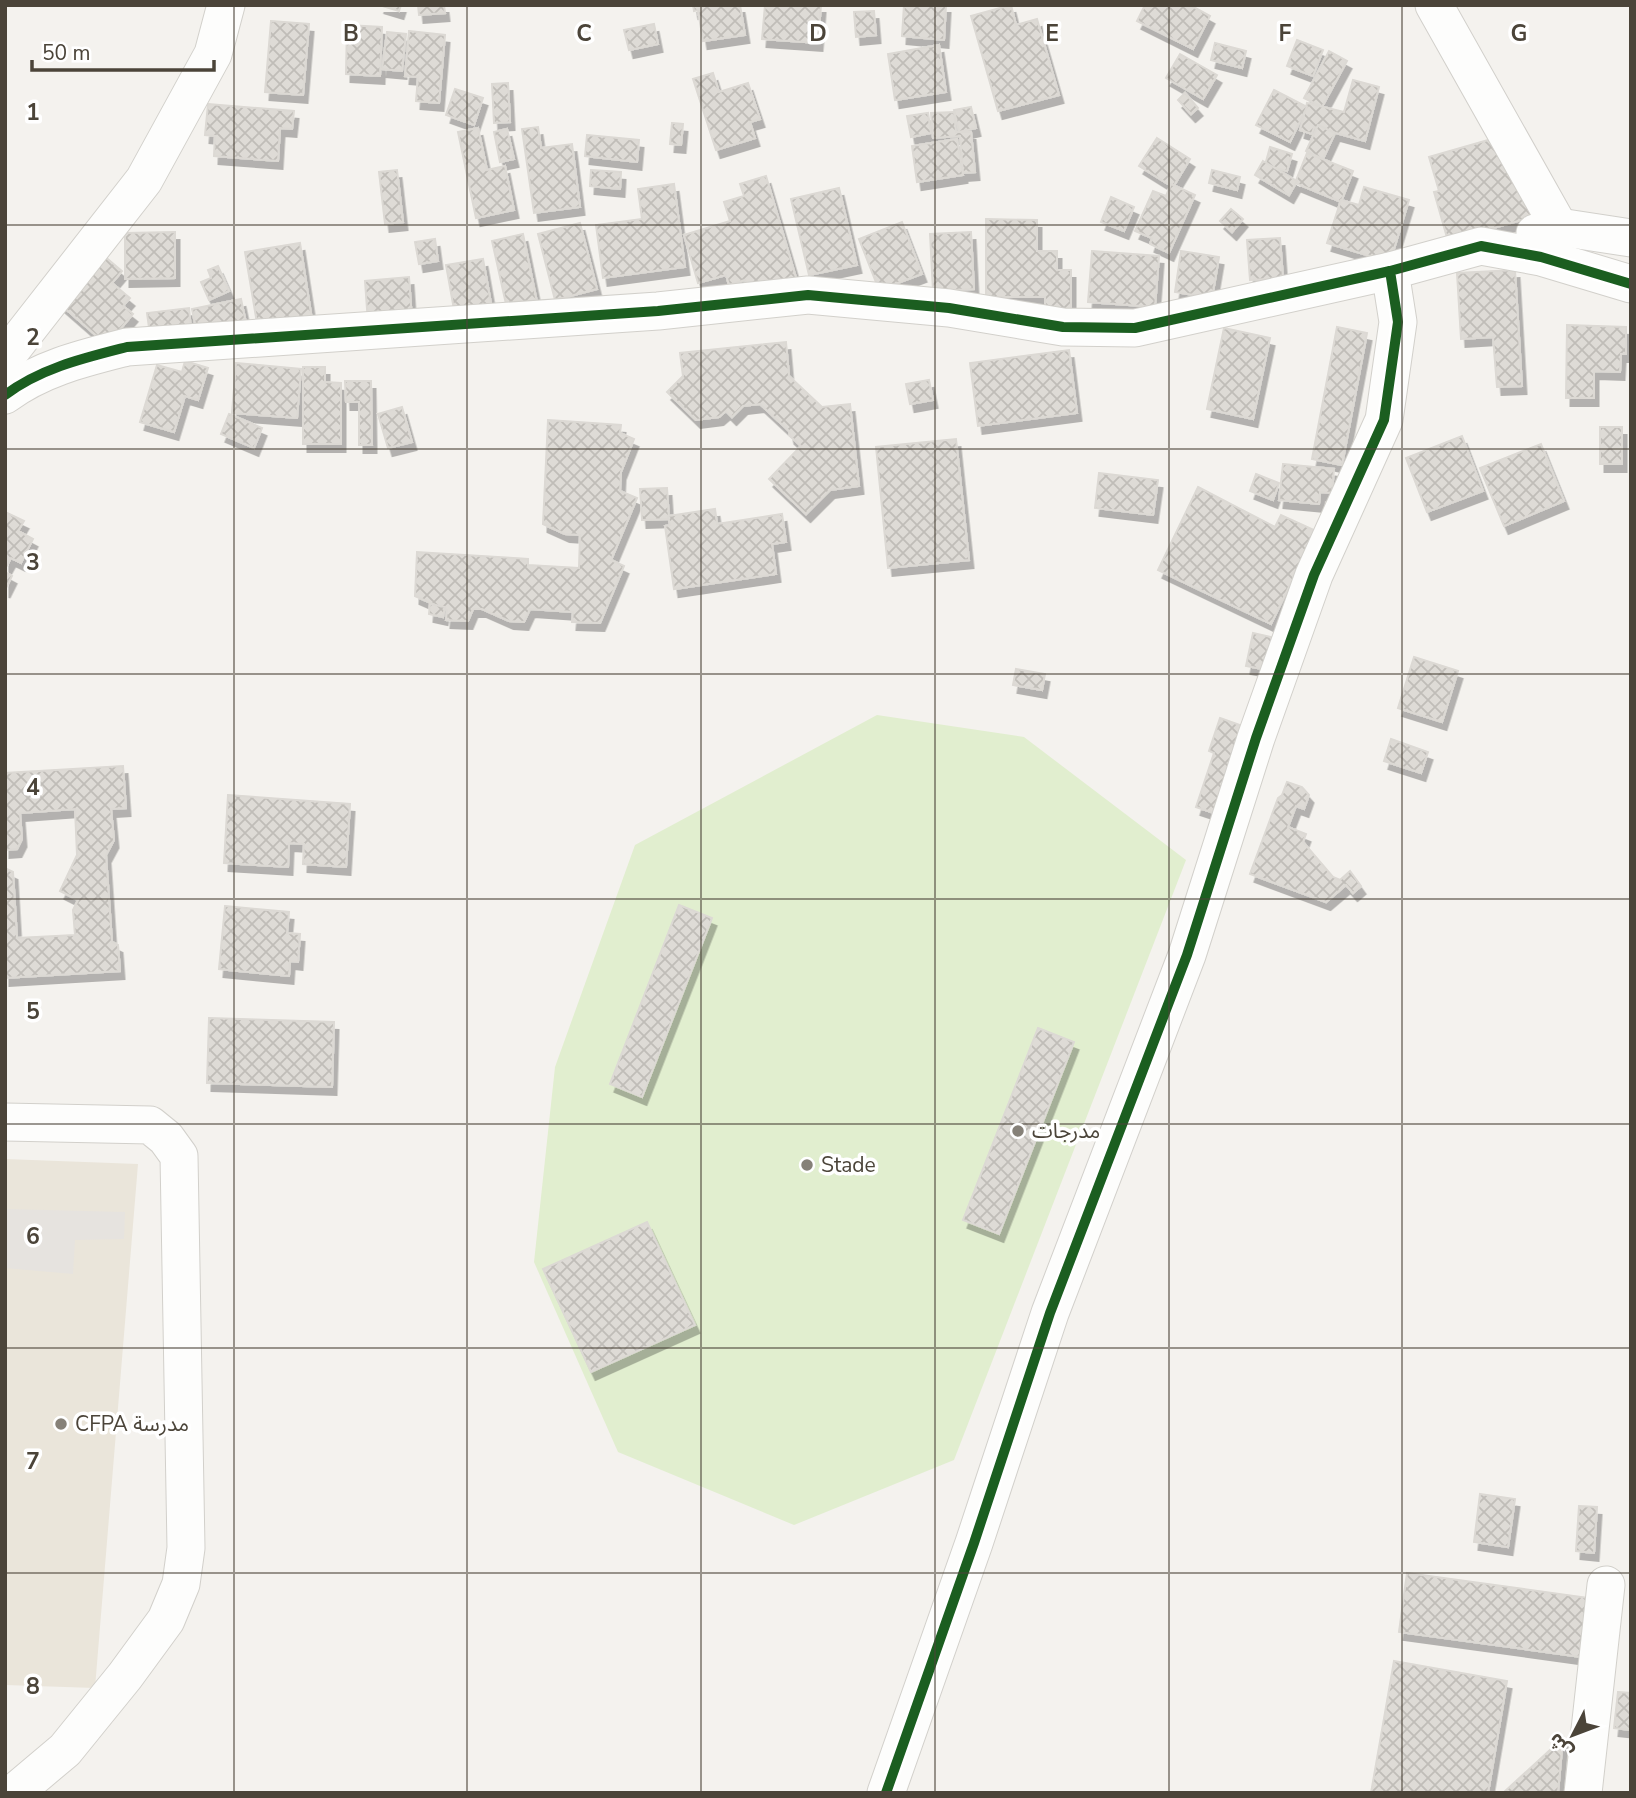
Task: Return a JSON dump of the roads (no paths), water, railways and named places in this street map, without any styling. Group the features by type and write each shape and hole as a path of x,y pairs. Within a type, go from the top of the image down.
{"street":[{"path":"5,358 144,180 213,54 226,5"},
{"path":"1434,5 1559,227"},
{"path":"5,395 24,381 79,359 127,347 658,311 808,295 949,308 1063,327 1135,328 1390,271 1559,227 1631,238"},
{"path":"1481,246 1541,257 1631,285"},
{"path":"886,1793 1051,1313 1187,955 1256,738 1314,575 1384,420 1398,323 1390,271"},
{"path":"5,1122 149,1125 166,1138 179,1156 186,1548 181,1584 166,1620 65,1750 14,1793"},
{"path":"1583,1793 1606,1585"}],"place":[{"name":"مدرجات","path":"1018,1131"},
{"name":"Stade","path":"807,1165"},
{"name":"CFPA مدرسة","path":"61,1424"}]}
